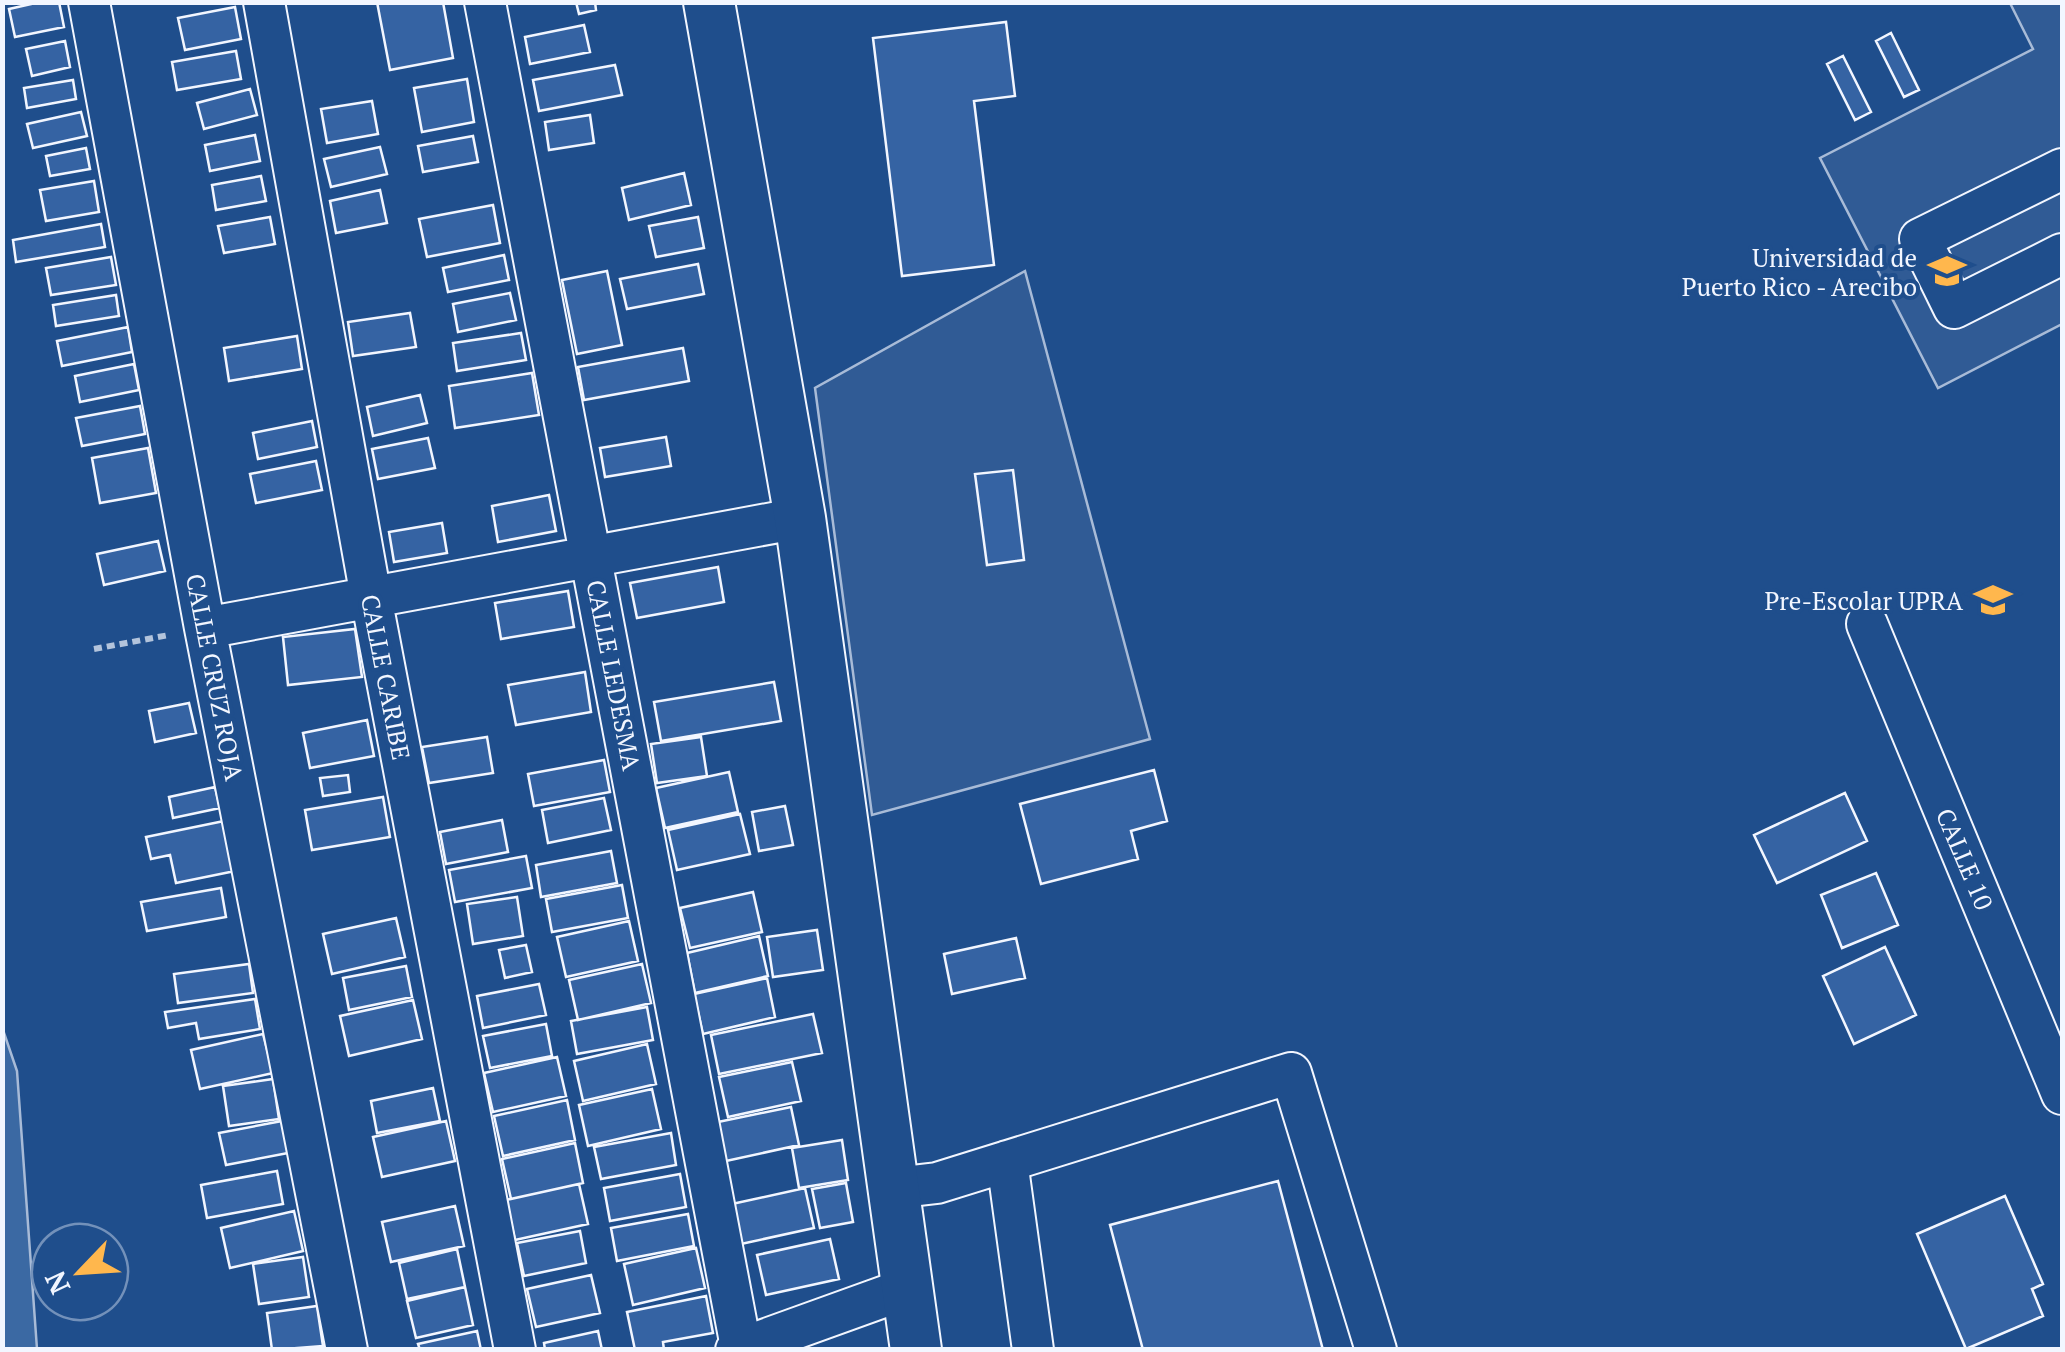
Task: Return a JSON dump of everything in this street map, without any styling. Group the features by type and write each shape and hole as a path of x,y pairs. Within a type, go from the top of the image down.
{"main road":[{"path":"709,2 800,518 916,1350"}],"street":[{"name":"CALLE CRUZ ROJA","path":"89,2 205,628 347,1350"},
{"name":"CALLE CARIBE","path":"264,2 371,597 515,1350"},
{"name":"CALLE LEDESMA","path":"486,2 739,1348"},
{"path":"2062,169 1920,239 1954,308 2062,254"},
{"path":"205,628 800,518"},
{"name":"CALLE 10","path":"1867,624 2062,1094"},
{"path":"894,1188 937,1183 1291,1073 1376,1350"},
{"path":"1007,1162 1033,1350"},
{"path":"739,1348 908,1288"}],"path":[{"path":"94,649 205,628"}],"shaded area":[{"path":"2010,3 2062,3 2062,324 1938,388 1820,158 2033,49"},
{"path":"1025,271 1150,739 872,815 815,388"},
{"path":"3,1030 17,1071 30,1252 30,1322 35,1322 37,1349 3,1349"}],"building":[{"path":"59,2 64,27 15,37 9,9"},
{"path":"377,2 443,2 453,58 390,70"},
{"path":"576,2 595,2 596,10 579,14"},
{"path":"235,7 241,39 185,50 178,18"},
{"path":"1006,22 1015,96 974,101 994,265 902,276 873,38"},
{"path":"584,25 590,52 530,64 525,37"},
{"path":"1891,33 1919,90 1904,97 1876,41"},
{"path":"65,41 70,67 32,76 26,49"},
{"path":"236,51 241,79 177,90 172,62"},
{"path":"1843,56 1871,112 1855,120 1827,64"},
{"path":"615,65 622,95 539,111 533,80"},
{"path":"467,79 474,122 422,132 414,88"},
{"path":"73,80 76,99 27,108 24,88"},
{"path":"250,89 257,115 204,129 197,103"},
{"path":"372,101 378,134 327,143 321,109"},
{"path":"81,112 87,136 33,148 27,124"},
{"path":"590,115 594,143 549,150 545,122"},
{"path":"255,135 260,161 210,171 205,145"},
{"path":"473,136 478,162 423,172 418,146"},
{"path":"380,147 387,174 331,187 324,159"},
{"path":"86,148 90,169 50,176 46,156"},
{"path":"684,173 691,205 629,220 622,188"},
{"path":"261,176 266,201 216,210 212,185"},
{"path":"94,181 99,212 46,221 40,190"},
{"path":"380,190 387,223 336,233 330,201"},
{"path":"493,205 500,243 427,257 419,219"},
{"path":"270,217 275,244 224,253 218,226"},
{"path":"698,217 704,248 656,257 649,226"},
{"path":"101,224 105,247 16,262 13,240"},
{"path":"504,255 509,280 448,292 443,268"},
{"path":"111,257 116,285 51,295 46,268"},
{"path":"698,264 704,294 627,309 620,279"},
{"path":"607,271 622,345 577,354 562,280"},
{"path":"510,293 516,320 458,332 453,304"},
{"path":"116,295 119,316 56,326 53,305"},
{"path":"410,313 416,347 353,356 348,322"},
{"path":"128,327 132,352 62,366 57,341"},
{"path":"521,333 526,360 457,371 453,343"},
{"path":"297,336 302,369 229,381 224,348"},
{"path":"683,348 689,381 584,400 578,367"},
{"path":"134,364 139,390 80,402 75,376"},
{"path":"532,373 539,415 455,428 449,386"},
{"path":"420,395 427,423 373,436 367,407"},
{"path":"140,406 145,434 82,446 76,418"},
{"path":"312,421 317,447 258,459 253,433"},
{"path":"666,437 671,466 605,477 600,448"},
{"path":"428,438 435,468 378,479 372,449"},
{"path":"148,448 156,493 100,503 92,458"},
{"path":"316,461 322,490 256,503 250,474"},
{"path":"1013,470 1024,560 987,565 975,474"},
{"path":"549,495 556,531 498,542 492,506"},
{"path":"442,523 447,553 394,562 389,532"},
{"path":"158,541 165,571 104,585 97,554"},
{"path":"718,567 724,602 637,618 630,583"},
{"path":"568,591 574,627 501,639 495,603"},
{"path":"355,629 362,677 288,685 283,637"},
{"path":"585,672 591,712 516,725 508,685"},
{"path":"774,682 781,721 661,741 654,702"},
{"path":"189,703 196,733 155,742 149,711"},
{"path":"367,720 374,756 310,768 303,733"},
{"path":"487,737 493,773 429,783 422,747"},
{"path":"701,737 707,776 657,783 651,744"},
{"path":"604,760 610,792 534,806 528,774"},
{"path":"1154,770 1167,821 1131,831 1138,859 1041,884 1020,804"},
{"path":"729,772 738,812 665,828 656,788"},
{"path":"348,775 350,792 323,796 320,778"},
{"path":"215,787 220,808 173,818 169,797"},
{"path":"1845,793 1867,841 1777,883 1754,835"},
{"path":"383,797 390,837 312,850 305,810"},
{"path":"604,798 611,830 548,843 542,810"},
{"path":"785,806 793,845 759,851 752,812"},
{"path":"740,814 750,854 677,870 668,830"},
{"path":"502,820 508,852 446,864 440,832"},
{"path":"224,821 235,871 176,883 170,855 151,859 146,837"},
{"path":"611,851 617,883 541,897 536,865"},
{"path":"526,856 532,888 455,902 449,870"},
{"path":"1876,873 1898,925 1842,948 1821,895"},
{"path":"622,885 628,918 552,932 546,899"},
{"path":"221,888 226,917 147,931 141,902"},
{"path":"753,892 762,932 690,948 680,908"},
{"path":"517,897 523,936 473,944 467,904"},
{"path":"396,918 405,957 332,974 323,934"},
{"path":"629,921 638,961 566,977 557,937"},
{"path":"817,930 823,970 773,977 767,937"},
{"path":"759,936 768,976 695,993 687,953"},
{"path":"1016,938 1025,978 952,994 944,954"},
{"path":"526,945 532,972 505,978 499,950"},
{"path":"1885,947 1916,1015 1854,1044 1823,976"},
{"path":"249,964 253,993 178,1003 174,974"},
{"path":"642,964 651,1003 578,1020 569,980"},
{"path":"406,966 412,997 349,1010 343,978"},
{"path":"767,978 775,1017 703,1034 694,994"},
{"path":"539,984 546,1015 483,1028 477,996"},
{"path":"255,999 260,1029 199,1039 196,1023 168,1028 165,1012"},
{"path":"413,1000 422,1039 349,1056 340,1016"},
{"path":"647,1007 653,1040 577,1054 571,1021"},
{"path":"813,1014 822,1053 719,1074 711,1035"},
{"path":"546,1024 552,1056 490,1068 483,1036"},
{"path":"263,1034 273,1073 200,1089 191,1050"},
{"path":"647,1044 656,1084 583,1101 574,1061"},
{"path":"557,1057 566,1096 493,1112 484,1073"},
{"path":"792,1062 801,1101 728,1117 719,1077"},
{"path":"273,1079 279,1119 229,1126 223,1086"},
{"path":"433,1088 440,1121 377,1133 371,1101"},
{"path":"652,1089 661,1129 588,1146 579,1105"},
{"path":"567,1100 575,1140 503,1156 494,1116"},
{"path":"791,1107 799,1145 726,1161 718,1122"},
{"path":"282,1121 288,1153 226,1165 219,1133"},
{"path":"446,1121 455,1161 382,1177 373,1137"},
{"path":"671,1133 676,1165 601,1179 594,1147"},
{"path":"842,1140 848,1180 799,1188 792,1148"},
{"path":"575,1143 583,1183 511,1199 502,1159"},
{"path":"277,1171 283,1204 207,1218 201,1185"},
{"path":"680,1174 686,1207 610,1221 604,1188"},
{"path":"1278,1181 1323,1350 1143,1350 1110,1225"},
{"path":"846,1183 853,1222 820,1228 812,1189"},
{"path":"579,1184 588,1224 515,1240 506,1200"},
{"path":"805,1188 814,1228 741,1244 732,1204"},
{"path":"2005,1196 2043,1284 2032,1289 2043,1316 1966,1349 1917,1234"},
{"path":"455,1206 464,1246 391,1262 382,1222"},
{"path":"294,1211 303,1251 230,1268 221,1228"},
{"path":"688,1214 694,1246 617,1261 611,1228"},
{"path":"580,1231 586,1263 524,1276 517,1243"},
{"path":"830,1239 839,1279 766,1295 757,1255"},
{"path":"696,1248 705,1288 633,1305 624,1264"},
{"path":"457,1249 465,1287 407,1299 399,1263"},
{"path":"303,1257 309,1297 259,1304 253,1264"},
{"path":"591,1275 600,1313 536,1327 527,1289"},
{"path":"465,1287 473,1325 416,1338 407,1301"},
{"path":"706,1296 713,1333 663,1342 664,1350 635,1350 627,1312"},
{"path":"317,1306 323,1346 272,1350 267,1313"},
{"path":"477,1331 481,1350 420,1350 418,1344"},
{"path":"598,1331 602,1350 545,1350 544,1343"}],"place":[{"name":"Universidad de Puerto Rico - Arecibo","path":"1947,271"},
{"name":"Pre-Escolar UPRA","path":"1993,600"}]}
